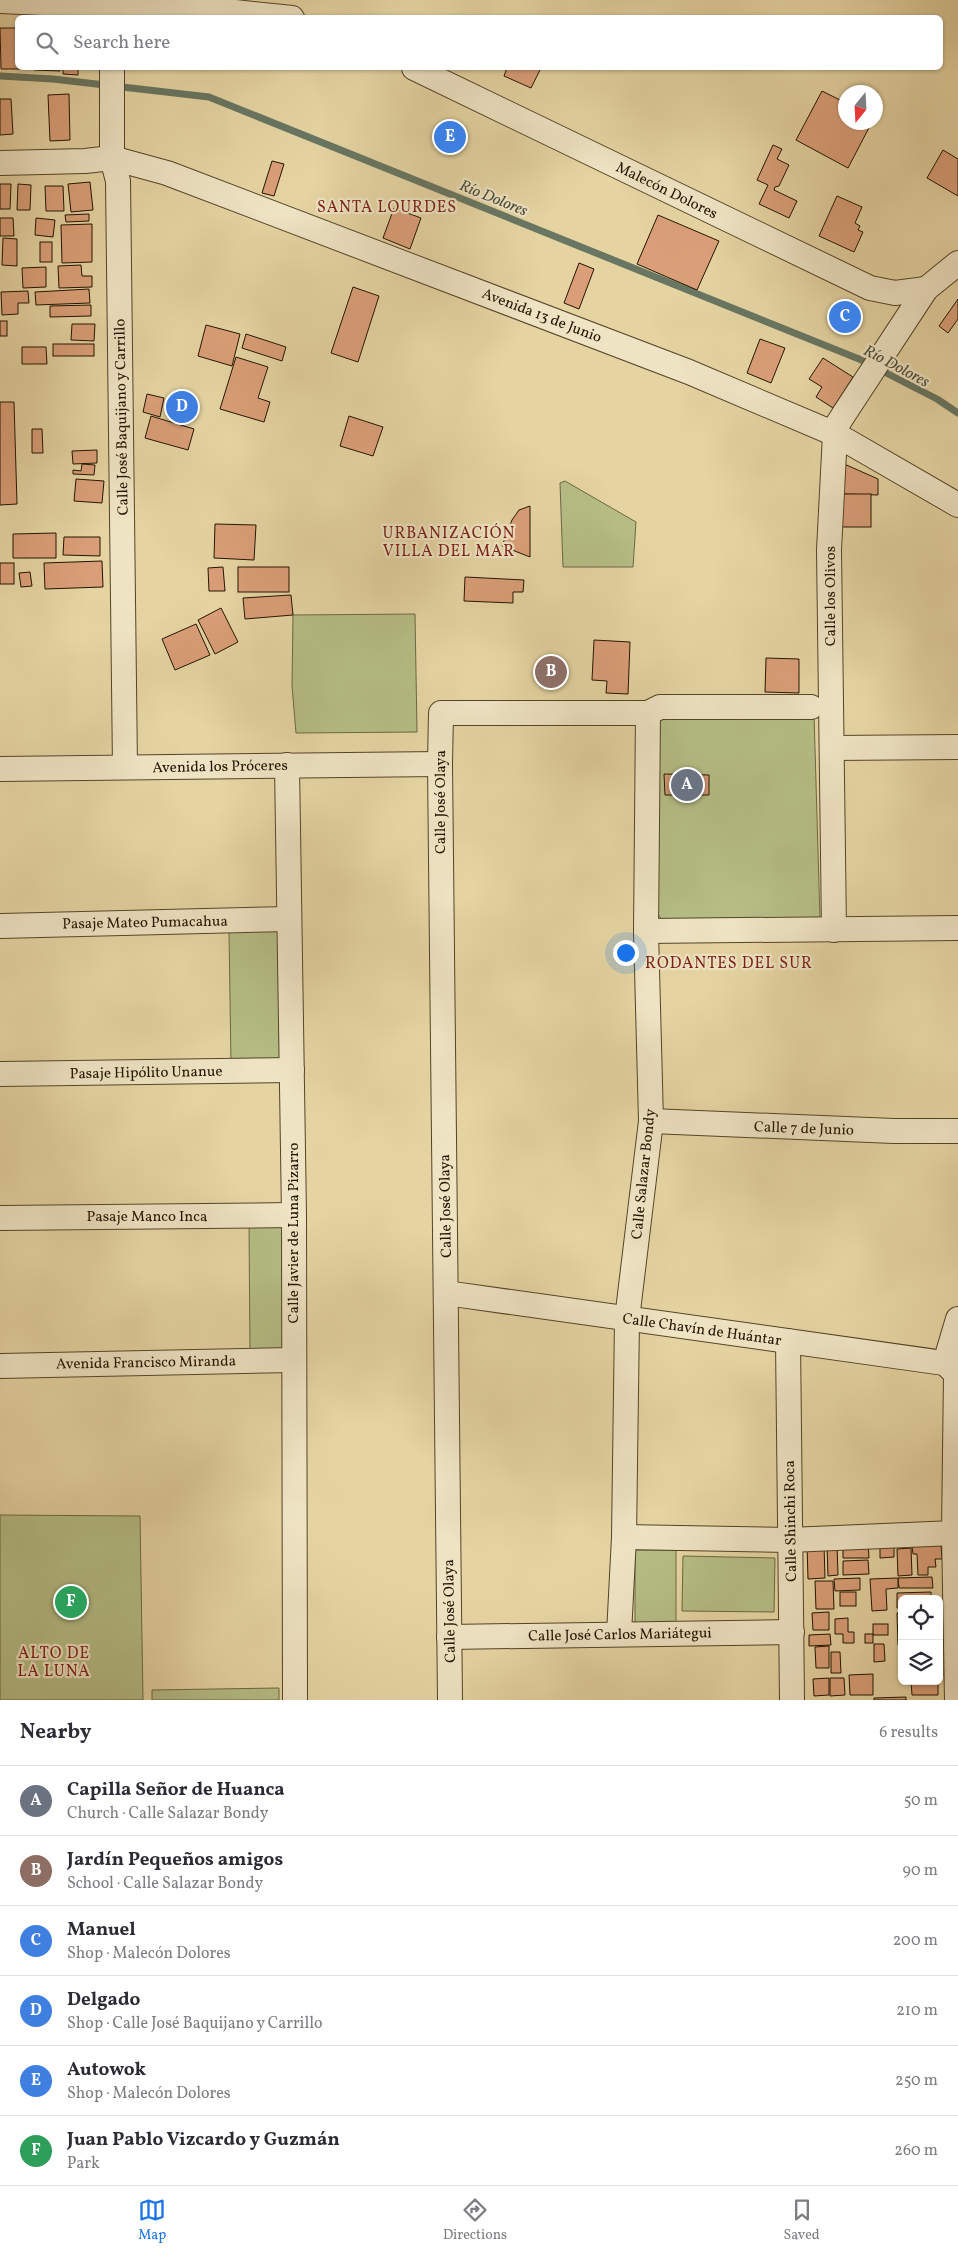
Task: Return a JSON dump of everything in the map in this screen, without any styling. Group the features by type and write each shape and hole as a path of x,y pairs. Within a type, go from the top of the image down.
{"street":[{"path":"0,1 111,12 236,6 278,15"},
{"name":"Calle José Baquijano y Carrillo","path":"112,70 112,158 118,181 125,767"},
{"name":"Malecón Dolores","path":"418,70 870,288 895,293 926,290"},
{"path":"0,163 85,162 112,158"},
{"name":"Avenida 13 de Junio","path":"112,158 167,173 690,372 839,424 958,505"},
{"path":"839,424 926,290 958,262"},
{"name":"Calle los Olivos","path":"834,930 829,550 839,424"},
{"path":"648,712 660,707 811,707"},
{"name":"Calle José Olaya","path":"450,1700 441,713 648,712"},
{"name":"Calle Salazar Bondy","path":"619,1634 624,1537 627,1319 650,1122 646,931 648,712"},
{"path":"832,748 958,747"},
{"name":"Avenida los Próceres","path":"0,768 440,764"},
{"name":"Calle Javier de Luna Pizarro","path":"287,765 294,1215 292,1360 295,1700"},
{"name":"Pasaje Mateo Pumacahua","path":"0,926 289,919"},
{"path":"646,931 958,928"},
{"name":"Pasaje Hipólito Unanue","path":"0,1074 292,1070"},
{"name":"Calle 7 de Junio","path":"650,1122 894,1131 958,1131"},
{"name":"Pasaje Manco Inca","path":"0,1218 294,1215"},
{"name":"Calle Chavín de Huántar","path":"446,1293 951,1364"},
{"path":"957,1700 954,1533 957,1464 956,1374 951,1364 958,1319"},
{"name":"Calle Shinchi Roca","path":"788,1341 792,1700"},
{"name":"Avenida Francisco Miranda","path":"0,1366 292,1360"},
{"path":"624,1537 789,1540 954,1533"},
{"name":"Calle José Carlos Mariátegui","path":"449,1637 792,1632"}],"green space":[{"path":"565,481 636,522 633,567 563,567 560,483"},
{"path":"415,614 417,732 296,733 292,686 293,615"},
{"path":"814,714 820,920 663,921 657,913 658,716"},
{"path":"279,930 282,1063 231,1064 229,931"},
{"path":"249,1223 285,1223 286,1354 250,1354"},
{"path":"0,1515 140,1516 143,1700 0,1700"},
{"path":"635,1550 676,1550 676,1625 635,1625"},
{"path":"683,1556 775,1558 774,1612 682,1611"},
{"path":"279,1688 279,1700 152,1700 152,1690"}],"building":[{"path":"0,28 15,28 15,69 1,69"},
{"path":"63,70 78,70 78,75 63,74"},
{"path":"506,70 540,70 531,88 504,76"},
{"path":"822,91 838,99 838,130 868,130 848,168 796,140"},
{"path":"69,94 70,140 50,141 48,95"},
{"path":"0,99 11,99 13,134 0,135"},
{"path":"773,145 782,149 777,159 789,165 779,186 775,187 774,190 797,201 789,218 759,204 768,185 757,180"},
{"path":"943,150 958,159 958,196 927,178"},
{"path":"272,161 284,164 274,196 262,193"},
{"path":"90,182 93,210 71,212 68,184"},
{"path":"0,184 11,184 10,209 0,209"},
{"path":"18,184 31,185 30,210 17,210"},
{"path":"45,186 63,186 64,211 46,211"},
{"path":"837,196 862,207 855,223 860,226 858,230 863,232 854,252 819,236"},
{"path":"394,208 421,218 410,249 383,238"},
{"path":"89,214 89,221 66,222 65,215"},
{"path":"658,215 719,241 697,290 637,264"},
{"path":"0,218 13,218 14,236 0,236"},
{"path":"36,218 55,220 53,237 35,235"},
{"path":"92,224 92,262 62,263 61,225"},
{"path":"3,238 17,239 17,266 2,265"},
{"path":"40,242 52,242 52,262 40,262"},
{"path":"579,263 594,269 579,309 564,303"},
{"path":"81,265 82,276 92,276 92,287 59,288 58,266"},
{"path":"46,267 46,287 23,288 22,268"},
{"path":"353,287 379,296 358,362 331,353"},
{"path":"89,289 90,303 36,305 35,292"},
{"path":"28,291 29,303 18,303 18,314 2,315 1,292"},
{"path":"958,299 958,319 948,333 939,326"},
{"path":"91,305 91,316 50,317 50,306"},
{"path":"0,321 7,321 7,336 0,336"},
{"path":"72,324 95,324 94,341 71,340"},
{"path":"206,325 240,334 232,366 198,356"},
{"path":"246,334 286,347 282,361 242,348"},
{"path":"760,339 785,348 771,383 747,373"},
{"path":"53,344 94,344 94,356 53,356"},
{"path":"22,347 46,347 47,364 22,364"},
{"path":"236,357 268,367 258,398 270,402 264,422 220,409"},
{"path":"823,358 853,377 833,408 816,397 822,387 809,379"},
{"path":"147,394 164,398 160,417 143,412"},
{"path":"0,402 14,402 17,504 0,505"},
{"path":"151,416 194,429 188,450 145,438"},
{"path":"349,416 383,427 373,456 340,446"},
{"path":"32,429 42,429 43,453 32,453"},
{"path":"97,450 97,463 73,464 72,451"},
{"path":"842,463 878,479 878,495 842,494"},
{"path":"82,464 95,465 94,475 73,474 73,470 81,471"},
{"path":"76,479 104,481 102,503 74,501"},
{"path":"842,494 871,494 871,527 842,527"},
{"path":"530,506 530,557 502,546 512,520 519,510"},
{"path":"215,524 256,525 254,560 214,558"},
{"path":"56,533 56,558 13,558 13,534"},
{"path":"64,537 100,537 100,556 63,555"},
{"path":"102,561 103,587 45,589 44,563"},
{"path":"0,563 14,563 14,584 0,584"},
{"path":"223,567 225,591 209,591 208,568"},
{"path":"238,567 289,567 289,592 238,592"},
{"path":"30,572 32,586 21,587 19,573"},
{"path":"465,577 524,580 523,592 513,592 513,603 464,601"},
{"path":"291,595 293,615 245,619 243,598"},
{"path":"221,608 238,642 215,654 198,620"},
{"path":"196,624 210,655 175,670 162,639"},
{"path":"594,640 630,642 628,694 606,693 607,681 592,680"},
{"path":"766,658 799,659 799,693 765,692"},
{"path":"664,774 709,775 709,795 665,795"},
{"path":"868,1543 869,1558 843,1558 843,1544"},
{"path":"837,1544 838,1575 828,1576 827,1545"},
{"path":"807,1545 824,1545 825,1578 808,1579"},
{"path":"941,1545 942,1559 935,1559 936,1567 928,1567 928,1575 918,1575 917,1554 913,1554 912,1546"},
{"path":"894,1546 894,1557 880,1558 880,1547"},
{"path":"911,1548 912,1575 898,1576 897,1549"},
{"path":"868,1560 869,1574 843,1575 843,1561"},
{"path":"932,1577 933,1588 899,1588 898,1578"},
{"path":"860,1578 860,1590 835,1591 834,1579"},
{"path":"898,1578 898,1588 886,1589 887,1610 872,1611 870,1579"},
{"path":"815,1581 833,1581 834,1609 816,1609"},
{"path":"840,1592 856,1592 856,1606 840,1606"},
{"path":"931,1592 931,1595 898,1595 897,1608 897,1593"},
{"path":"829,1612 829,1630 813,1630 812,1613"},
{"path":"897,1613 898,1613 898,1645"},
{"path":"848,1618 848,1632 854,1632 854,1643 843,1643 843,1634 835,1634 835,1619"},
{"path":"873,1624 888,1624 888,1635 873,1635"},
{"path":"830,1634 831,1645 809,1646 809,1635"},
{"path":"865,1634 873,1634 873,1643 865,1643"},
{"path":"874,1644 884,1644 885,1661 874,1662"},
{"path":"829,1646 829,1668 816,1668 815,1647"},
{"path":"943,1647 946,1647 947,1675 943,1675"},
{"path":"831,1652 840,1652 841,1673 831,1673"},
{"path":"873,1674 873,1695 850,1695 849,1675"},
{"path":"829,1678 829,1695 814,1696 813,1679"},
{"path":"830,1678 844,1678 845,1695 830,1696"},
{"path":"911,1685 938,1685 938,1695 912,1695"},
{"path":"906,1697 906,1700 874,1700 874,1698"}],"waterway":[{"name":"Río Dolores","path":"0,76 53,79 209,97 859,359 937,399 958,413"}],"place":[{"name":"Autowok","path":"450,137"},
{"name":"Manuel","path":"845,317"},
{"name":"Delgado","path":"182,407"},
{"name":"Jardín Pequeños amigos","path":"551,672"},
{"name":"Capilla Señor de Huanca","path":"687,785"},
{"name":"Juan Pablo Vizcardo y Guzmán","path":"71,1602"}],"district":[{"name":"SANTA LOURDES","path":"387,206"},
{"name":"URBANIZACIÓN VILLA DEL MAR","path":"449,541"},
{"name":"RODANTES DEL SUR","path":"729,962"},
{"name":"ALTO DE LA LUNA","path":"54,1661"}]}
